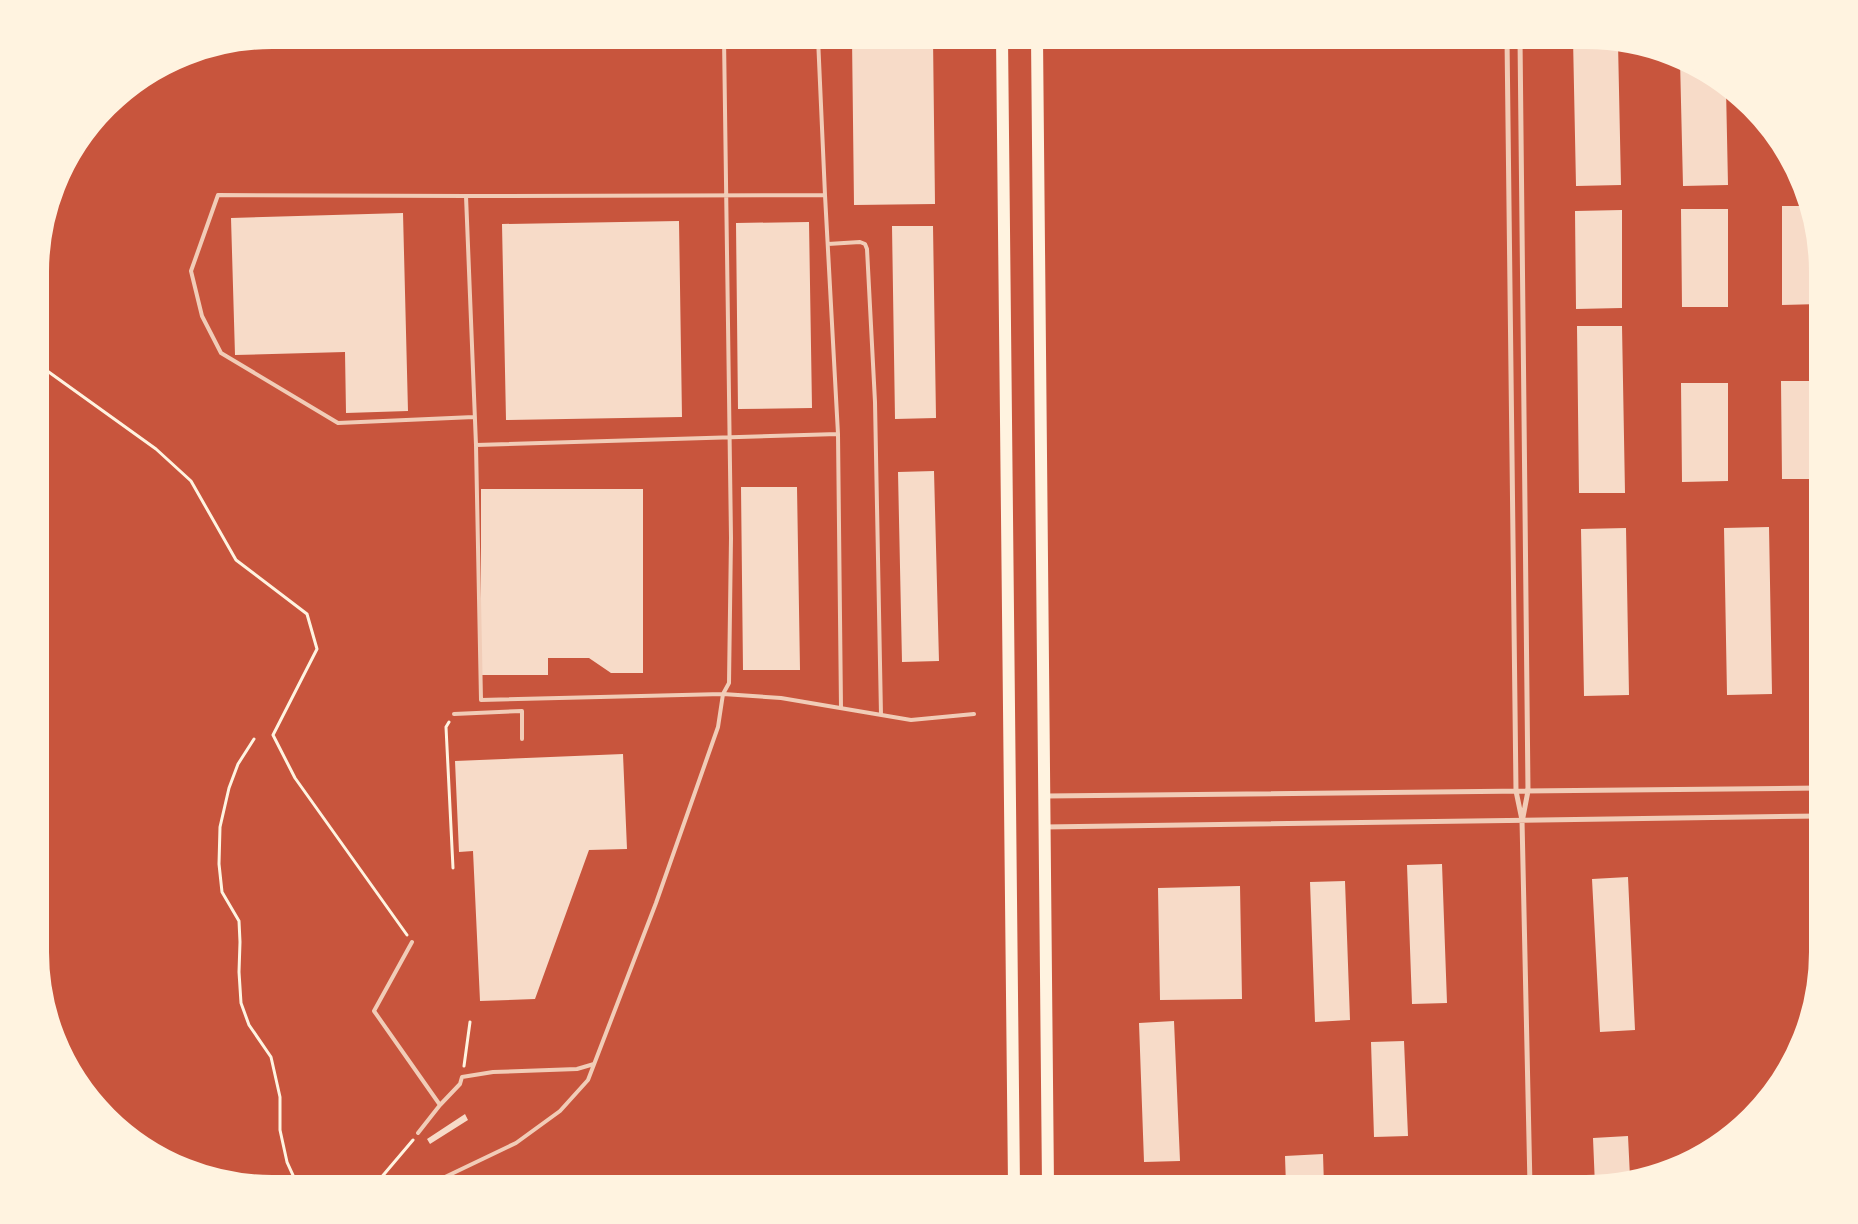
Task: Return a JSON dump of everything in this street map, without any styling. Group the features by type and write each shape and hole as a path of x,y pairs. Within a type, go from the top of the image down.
{"main road":[{"path":"1002,46 1014,1178"},
{"path":"1037,46 1048,1178"}],"street":[{"path":"1506,46 1516,791 1522,820 1530,1178"},
{"path":"1520,46 1528,791 1522,820"},
{"path":"1044,796 1812,788"},
{"path":"1044,827 1812,816"}],"lane":[{"path":"442,1178 516,1143 560,1110 588,1080 656,903 718,727 724,694 729,683 731,538 724,46"},
{"path":"818,46 838,434 841,708"},
{"path":"474,417 338,423 221,353 202,316 191,271 218,195 825,195"},
{"path":"466,196 476,445 481,700 724,694 781,698 911,720 974,714"},
{"path":"828,244 860,242 865,244 867,249 875,402 881,715"},
{"path":"476,445 838,434"},
{"path":"454,714 522,711 522,739"},
{"path":"412,942 374,1011 440,1105"},
{"path":"418,1133 440,1105 460,1084 462,1076 493,1072 577,1070 594,1064"}],"path":[{"path":"46,369 156,450 191,481 236,560 307,614 317,649 273,735 295,778 412,942"},
{"path":"453,868 446,727 454,714"},
{"path":"254,739 238,764 229,788 220,827 218,864 222,892 239,920 241,1003 249,1025 271,1057 280,1097 280,1130 287,1162 294,1178"},
{"path":"462,1076 470,1022"},
{"path":"381,1178 418,1133"}],"building":[{"path":"852,46 933,46 935,204 854,205"},
{"path":"1573,46 1618,49 1621,185 1576,186"},
{"path":"1680,67 1711,84 1726,95 1728,185 1683,186"},
{"path":"1782,206 1802,206 1810,243 1812,304 1782,305"},
{"path":"1681,209 1728,209 1728,307 1682,307"},
{"path":"1622,210 1622,308 1576,309 1575,211"},
{"path":"403,213 408,411 346,413 345,352 235,355 231,218"},
{"path":"679,221 682,417 506,420 502,224"},
{"path":"809,222 812,408 738,409 736,223"},
{"path":"892,226 933,226 936,418 895,419"},
{"path":"1577,326 1622,326 1625,493 1579,493"},
{"path":"1781,381 1812,381 1812,479 1782,479"},
{"path":"1681,383 1728,383 1728,481 1682,482"},
{"path":"934,471 939,661 902,662 898,472"},
{"path":"741,487 797,487 800,670 743,670"},
{"path":"481,489 643,489 643,673 611,673 589,658 548,658 548,675 481,675"},
{"path":"1769,527 1772,694 1727,695 1724,528"},
{"path":"1626,528 1629,695 1584,696 1581,529"},
{"path":"623,754 627,849 589,850 535,999 480,1001 473,851 459,852 455,761"},
{"path":"1442,864 1447,1003 1412,1004 1407,865"},
{"path":"1628,877 1635,1030 1600,1032 1592,879"},
{"path":"1345,881 1350,1020 1315,1022 1310,882"},
{"path":"1240,886 1242,999 1160,1000 1158,888"},
{"path":"1174,1021 1180,1161 1144,1162 1139,1023"},
{"path":"1404,1041 1408,1136 1374,1137 1371,1042"},
{"path":"465,1114 468,1120 430,1144 427,1139"},
{"path":"1628,1136 1630,1173 1595,1177 1593,1138"},
{"path":"1323,1154 1324,1178 1286,1178 1285,1156"}]}
